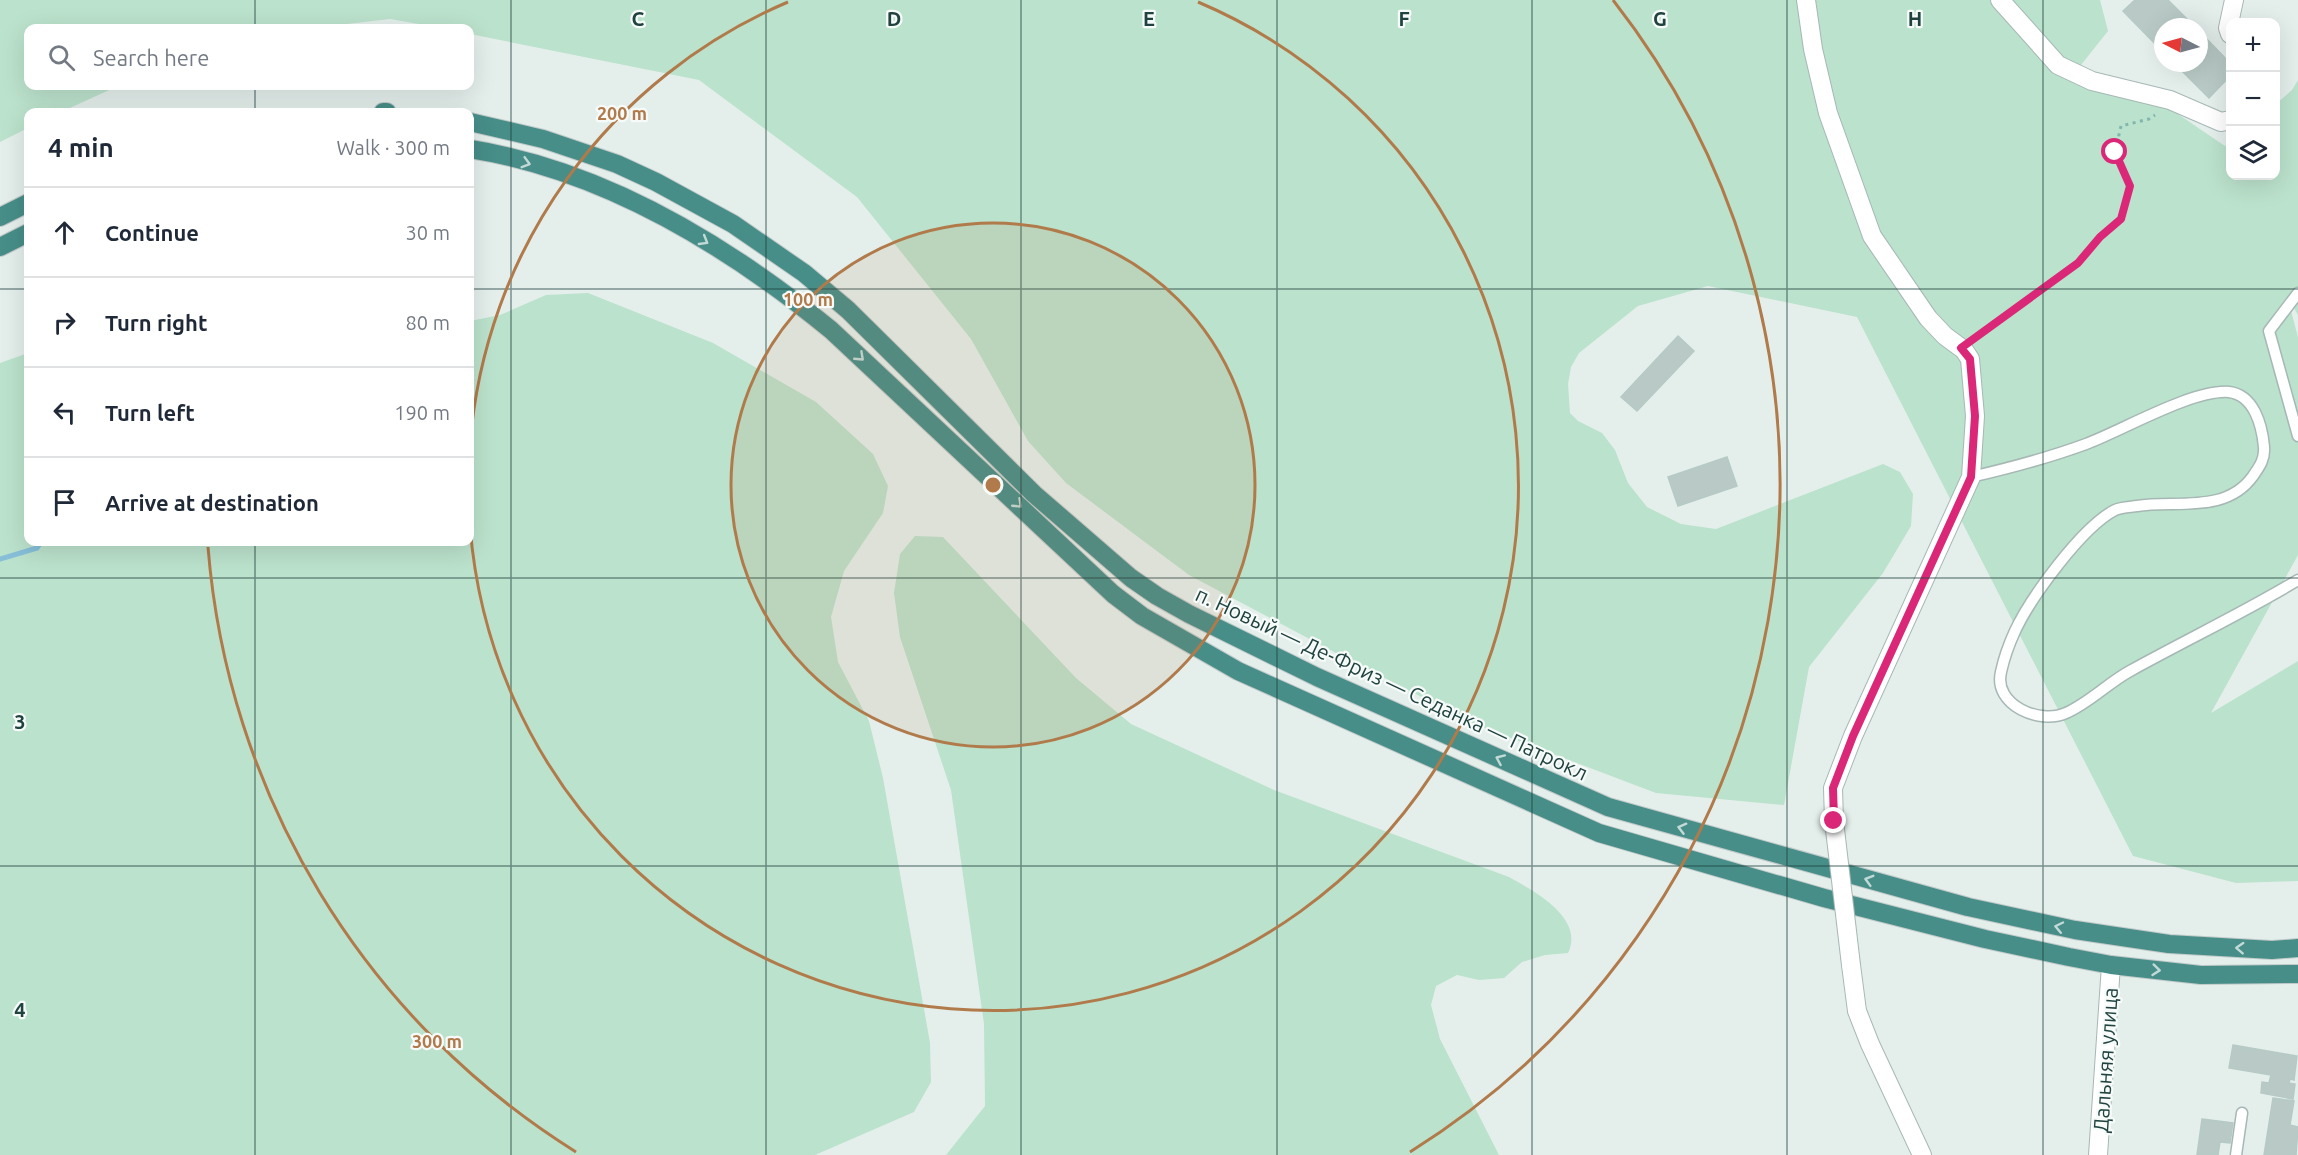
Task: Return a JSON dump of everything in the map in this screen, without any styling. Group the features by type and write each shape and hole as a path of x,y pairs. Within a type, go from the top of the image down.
{"highway":[{"name":"п. Новый — Де-Фриз — Седанка — Патрокл","path":"474,123 543,139 617,164 656,182 733,224 804,273 848,310 1035,494 1131,578 1189,614 1317,677 1608,807 1968,908 2074,930 2169,944 2272,950 2298,948"},
{"path":"474,150 543,167 605,188 645,206 718,249 789,295 858,354 1113,594 1142,616 1238,671 1599,833 1835,901 1985,939 2111,965 2201,975 2298,974"},
{"path":"0,217 24,205"},
{"path":"0,247 24,235"}],"street":[{"path":"1806,0 1813,49 1828,113 1872,236 1928,318 1970,359 1975,416 1971,477 1853,736 1833,788 1834,821 1857,1011 1922,1155"},
{"path":"2000,0 2058,65 2092,81 2173,102 2221,122 2226,121"},
{"path":"2230,18 2234,0"},
{"name":"Дальняя улица","path":"2098,1155 2111,965"}],"lane":[{"path":"2298,293 2269,331 2298,436"},
{"path":"1971,477 2087,444 2205,393 2232,392 2251,404 2262,428 2265,458 2251,479 2232,496 2197,504 2154,504 2116,509 2084,535 2044,585 2016,629 2004,657 1999,680 2007,699 2034,716 2064,714 2127,673 2250,609 2298,580"},
{"path":"2236,1155 2242,1113"}],"path":[{"path":"1961,348 2078,263 2100,237 2121,219 2130,186 2115,152 2121,126 2149,119 2173,102"}],"green space":[{"path":"0,0 2100,0 2108,31 2069,80 2163,104 2226,145 2226,180 2280,180 2280,100 2292,90 2298,80 2298,315 2287,296 2298,337 2298,555 2211,713 2298,661 2298,881 2236,883 2133,856 1857,317 1708,286 1638,306 1579,353 1571,367 1568,384 1570,413 1578,421 1602,433 1615,450 1628,483 1647,507 1681,524 1716,529 1883,464 1900,472 1913,494 1911,526 1883,573 1809,667 1784,805 1656,793 1474,724 1189,575 1066,483 1028,441 971,339 857,197 699,80 474,35 474,24 419,24 390,19 347,24 24,24 24,90 109,90 70,108 24,108 24,130 0,142"},
{"path":"588,293 713,343 816,402 873,454 888,486 883,513 844,571 831,617 838,662 869,721 883,778 930,1043 931,1082 914,1112 815,1155 0,1155 0,363 24,354 24,546 474,546 474,320 500,315 546,295"},
{"path":"915,536 943,537 1076,678 1131,724 1274,790 1509,877 1554,907 1569,928 1571,940 1568,953 1545,955 1522,962 1504,978 1479,980 1457,975 1436,986 1431,1005 1440,1039 1499,1155 946,1155 985,1106 984,1024 951,790 900,637 894,593 900,554"}],"building":[{"path":"2135,0 2168,0 2186,18 2154,18 2154,43 2123,11"},
{"path":"2208,40 2226,59 2226,80 2209,98 2183,72 2208,72"},
{"path":"1678,336 1694,351 1637,411 1621,397"},
{"path":"1727,457 1737,486 1678,506 1668,477"},
{"path":"2233,1045 2297,1056 2294,1080 2290,1079 2289,1083 2295,1084 2293,1099 2261,1093 2262,1082 2269,1083 2271,1075 2229,1068"},
{"path":"2273,1098 2294,1101 2290,1125 2298,1127 2296,1155 2264,1155"},
{"path":"2202,1119 2233,1123 2230,1143 2220,1142 2218,1155 2197,1155"}],"waterway":[{"path":"0,559 38,546"}],"route":[{"path":"1834,821 1833,788 1853,736 1971,477 1975,416 1972,371 1970,359 1961,348 2078,263 2100,237 2121,219 2130,186 2115,152"}]}
